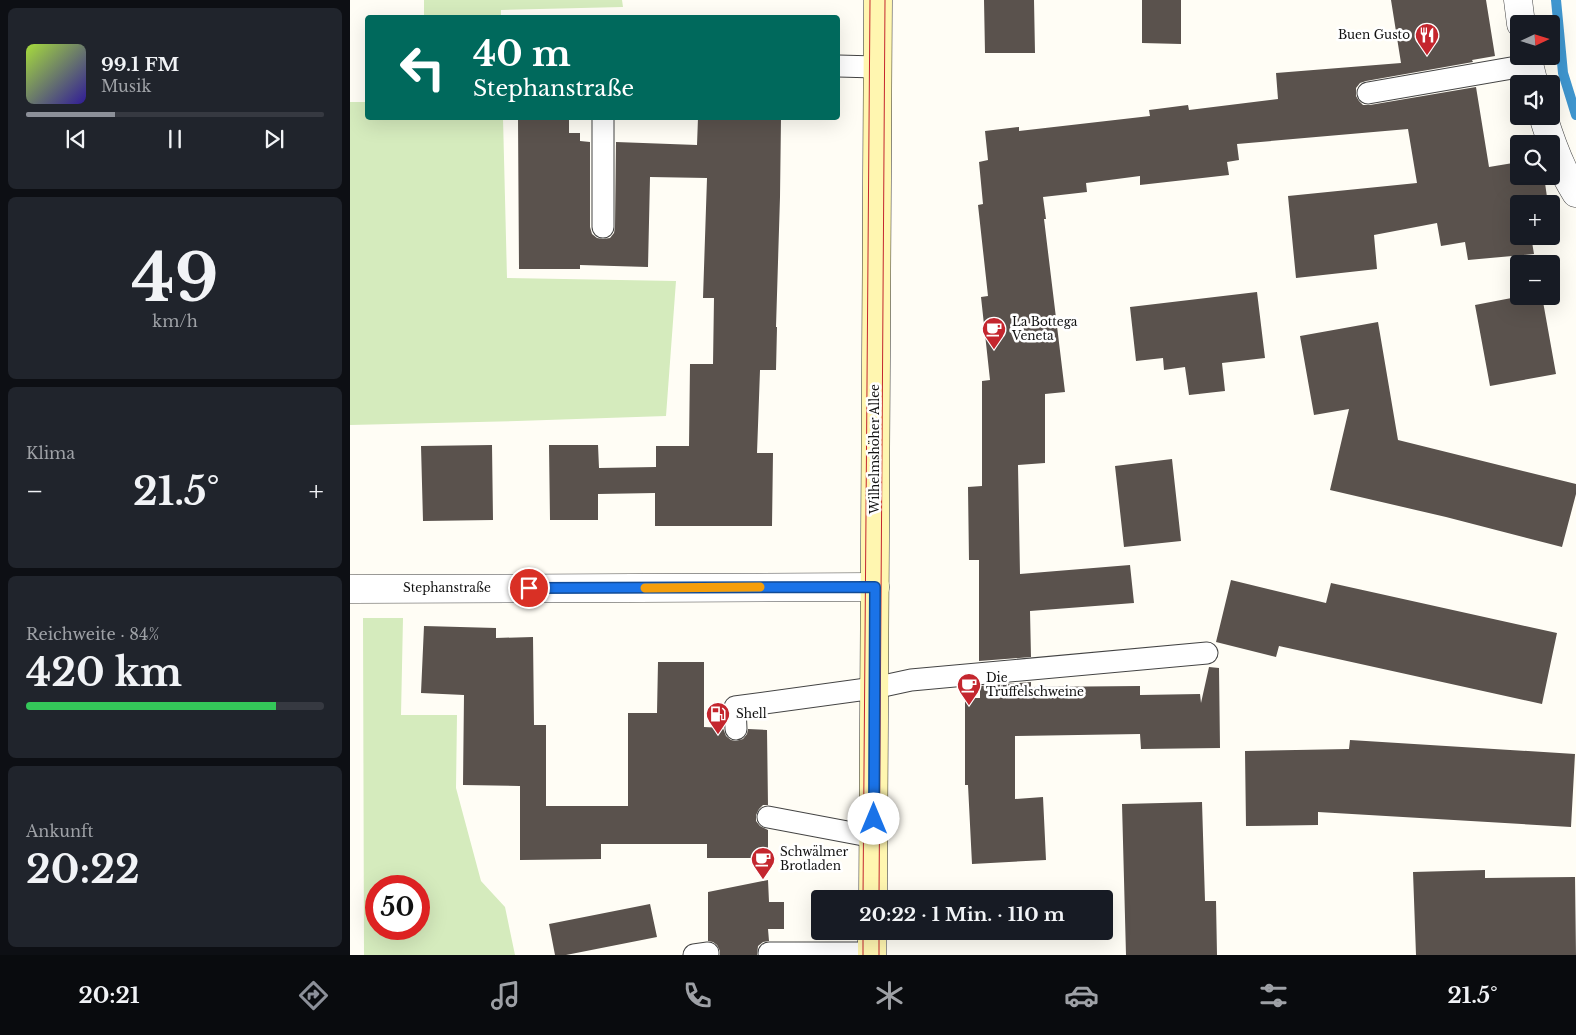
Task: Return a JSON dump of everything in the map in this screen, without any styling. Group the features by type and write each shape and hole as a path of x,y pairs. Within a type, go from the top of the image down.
{"main road":[{"name":"Wilhelmshöher Allee","path":"873,890 876,67 878,0"}],"street":[{"path":"1518,0 1520,15"},
{"path":"1546,125 1548,134 1576,193"},
{"name":"Stephanstraße","path":"350,589 875,587"}],"lane":[{"path":"840,66 876,67"},
{"path":"1368,93 1530,68"},
{"path":"603,120 603,227"},
{"path":"736,728 735,707 874,688 911,680 1207,653"},
{"path":"768,818 874,837"},
{"path":"769,953 872,946"}],"green space":[{"path":"424,0 622,0 623,7 501,10 501,15 424,15"},
{"path":"350,102 365,102 365,120 503,120 507,278 676,281 666,416 350,425"},
{"path":"363,618 403,618 401,715 457,715 456,788 481,881 505,907 515,955 364,955"}],"building":[{"path":"984,0 1034,0 1035,53 985,53"},
{"path":"1142,0 1181,0 1181,44 1142,43"},
{"path":"1391,0 1486,0 1495,56 1472,60 1473,62 1366,81 1360,83 1356,88 1356,96 1363,105 1370,105 1476,87 1489,167 1510,164 1510,185 1545,185 1547,195 1510,195 1510,245 1532,245 1534,254 1468,260 1465,242 1441,246 1437,223 1374,235 1377,269 1296,278 1288,196 1417,183 1408,129 1237,144 1239,160 1227,162 1229,175 1140,185 1140,176 1086,183 1087,192 1043,197 1065,392 1045,394 1045,463 1018,465 1020,574 1130,565 1134,603 1030,611 1031,657 979,661 979,560 969,560 968,487 982,486 982,381 990,380 981,297 988,296 978,205 983,204 979,162 988,160 985,131 1019,127 1019,131 1150,116 1149,110 1188,105 1189,110 1278,99 1276,73 1401,63"},
{"path":"518,120 569,120 569,133 580,133 580,141 590,142 590,227 592,234 597,238 603,239 610,238 614,233 615,227 616,142 697,145 698,120 781,120 776,370 760,370 757,453 773,453 772,526 655,526 655,493 598,494 598,520 550,520 549,445 598,445 599,468 656,467 656,446 689,446 690,364 713,364 714,298 703,298 707,178 650,177 648,267 580,265 580,269 519,269"},
{"path":"1257,292 1265,358 1222,363 1225,391 1189,395 1185,367 1164,370 1163,358 1136,361 1130,307"},
{"path":"1510,298 1510,305 1544,305 1556,374 1490,386 1475,305"},
{"path":"1378,322 1398,440 1576,484 1576,494 1562,547 1330,490 1349,409 1314,415 1300,336"},
{"path":"492,445 493,520 423,521 421,446"},
{"path":"1172,459 1181,541 1124,547 1115,466"},
{"path":"1231,580 1326,603 1331,583 1557,633 1542,704 1279,646 1276,657 1216,642"},
{"path":"424,626 496,628 496,638 533,637 534,725 546,725 546,806 628,806 628,713 657,713 658,662 704,662 704,727 723,728 726,736 736,741 743,739 748,729 767,730 768,805 763,805 759,809 756,821 760,826 768,830 768,858 707,858 707,844 601,844 601,859 520,860 520,786 463,785 464,695 421,693"},
{"path":"1209,667 1219,668 1220,748 1141,749 1140,734 1015,736 1015,799 1043,797 1046,860 972,864 968,785 965,785 965,698 980,698 980,686 1031,682 1031,687 1140,686 1140,695 1200,694 1201,703"},
{"path":"1350,740 1575,754 1571,827 1318,812 1318,825 1246,826 1245,751 1349,749"},
{"path":"1202,802 1205,901 1216,901 1217,955 1126,955 1122,804"},
{"path":"1485,870 1485,878 1575,877 1576,955 1416,955 1413,872"},
{"path":"768,880 769,902 784,902 784,929 768,929 769,941 763,942 758,946 757,955 720,955 717,945 708,941 708,892"},
{"path":"650,904 657,937 566,955 555,955 549,924"}],"waterway":[{"path":"1556,0 1563,73 1576,115"}],"tram line":[{"path":"863,890 870,0"},
{"path":"879,890 885,0"},
{"path":"863,940 863,955"},
{"path":"879,940 879,955"}],"slow traffic":[{"path":"645,588 760,587"}],"place":[{"name":"Buen Gusto","path":"1427,56"},
{"name":"La Bottega Veneta","path":"994,350"},
{"name":"Die Trüffelschweine","path":"969,706"},
{"name":"Shell","path":"718,735"},
{"name":"Schwälmer Brotladen","path":"763,880"}],"route":[{"path":"529,588 875,587 874,819"}]}
